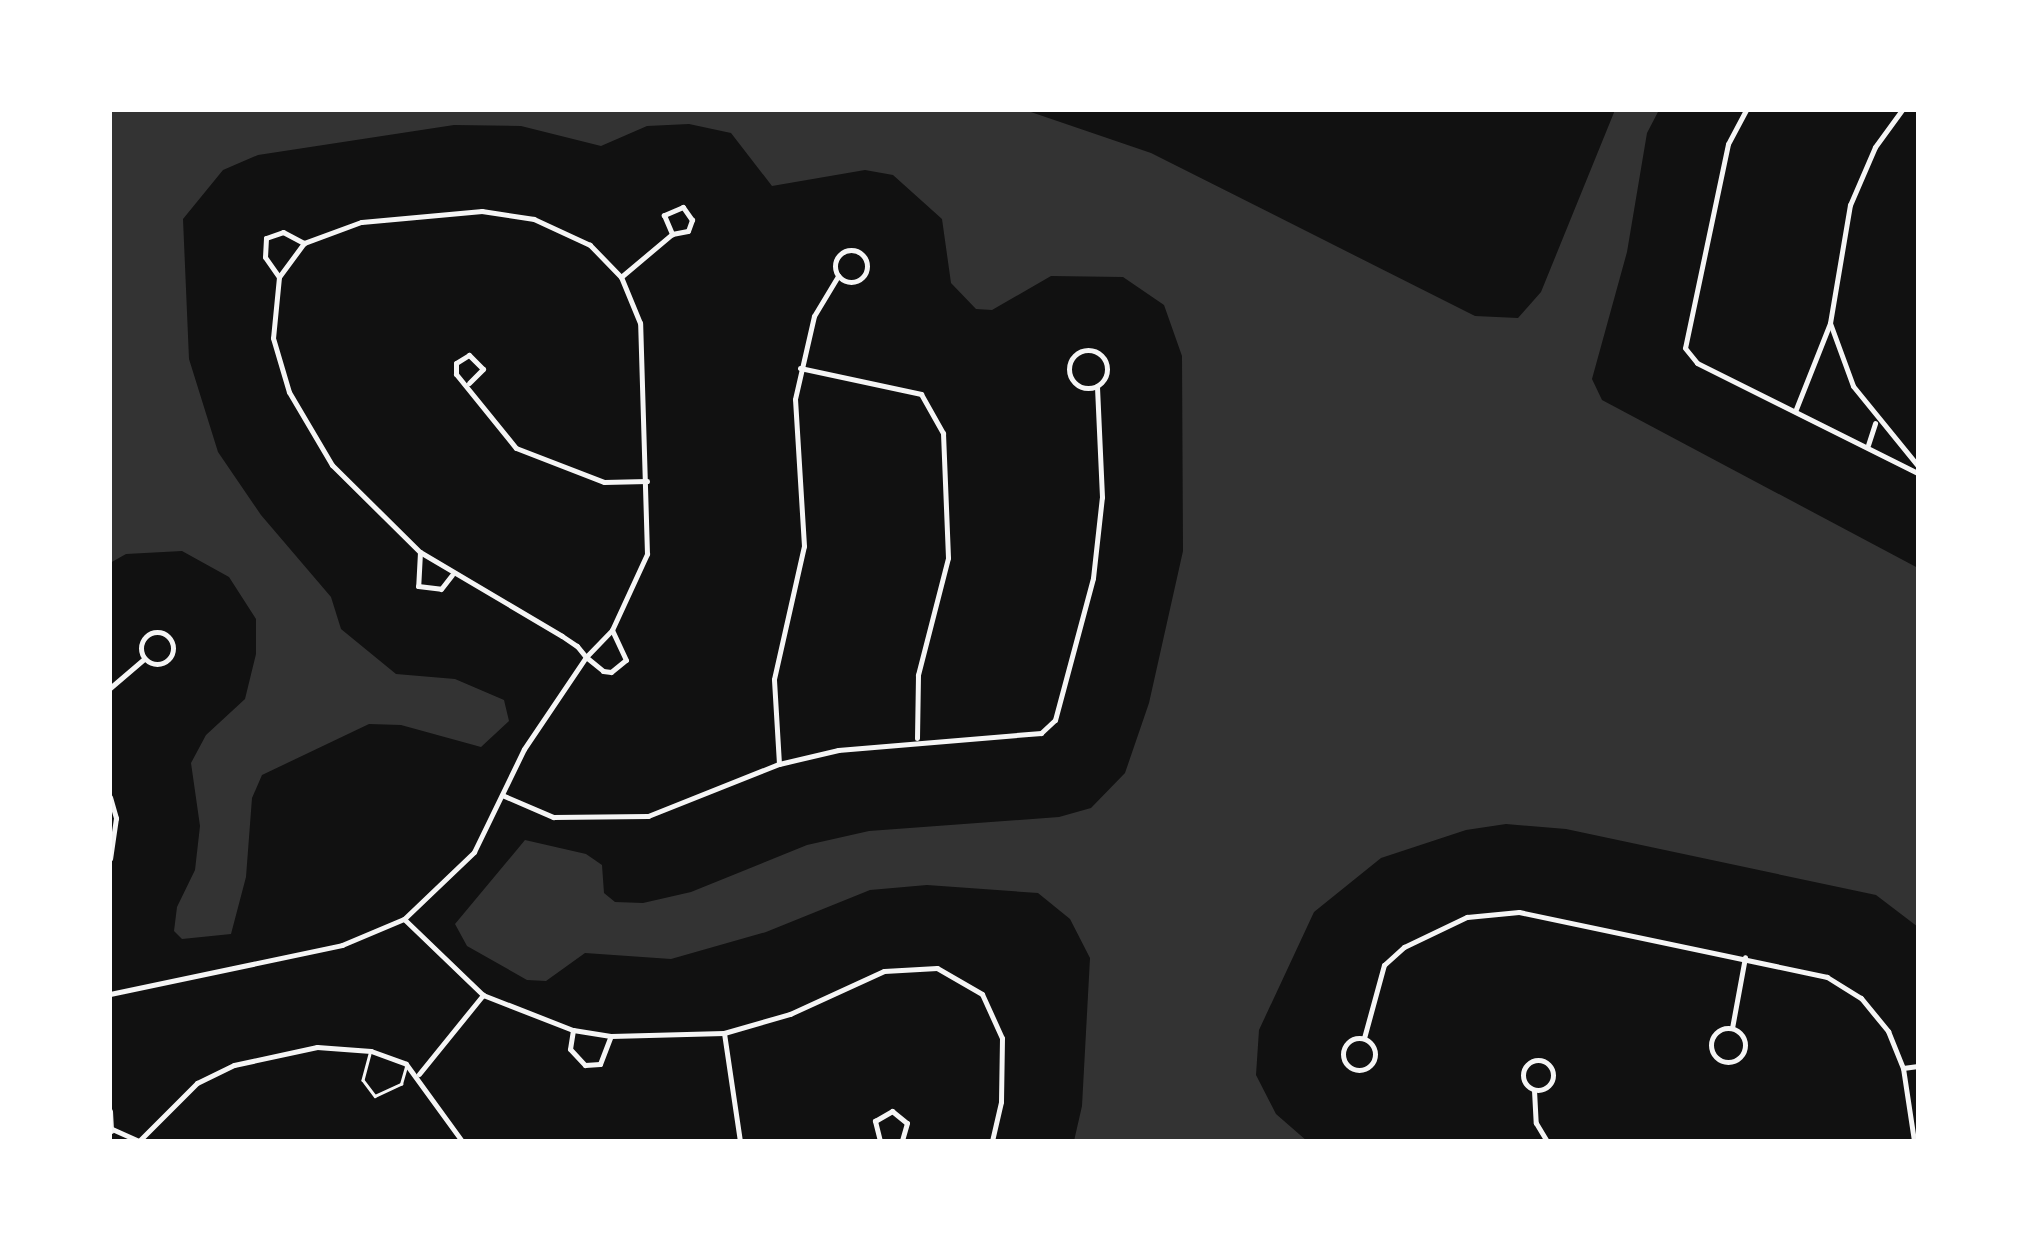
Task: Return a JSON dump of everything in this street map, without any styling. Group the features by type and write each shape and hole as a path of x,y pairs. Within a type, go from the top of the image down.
{"street":[{"path":"1746,110 1728,144 1684,330 1685,348 1697,363 1918,469"},
{"path":"1796,409 1830,323 1850,204 1875,147 1902,110"},
{"path":"620,277 672,234 691,226 683,207 664,215 672,234"},
{"path":"110,994 342,945 404,919 474,852 534,732 586,657 612,630 647,554 646,356 620,277 562,228 507,212 361,222 304,244 279,277 274,338 289,392 332,465 420,552 562,636 586,657 603,671 624,667 625,651 612,630"},
{"path":"279,277 265,258 266,238 282,232 304,244"},
{"path":"779,764 774,679 804,546 794,442 800,368 814,316 838,276 840,253 864,255 868,267 861,278 838,276"},
{"path":"1830,323 1853,386 1874,420 1918,469"},
{"path":"502,795 553,817 648,816 779,764 917,738 1041,733 1055,720 1093,578 1102,497 1097,386 1106,372 1104,360 1091,350 1079,353 1070,362 1073,380 1097,386"},
{"path":"468,383 483,369 469,355 454,368 468,383 494,428 516,448 604,482 647,481"},
{"path":"800,368 921,394 943,433 948,558 918,675 917,738"},
{"path":"1867,446 1874,420"},
{"path":"420,552 418,586 441,588 453,574"},
{"path":"110,688 144,659 168,660 169,637 145,636 144,659"},
{"path":"110,797 116,818 110,859"},
{"path":"1364,1038 1376,1056 1366,1069 1354,1070 1343,1049 1364,1038 1384,965 1404,947 1495,910 1745,957 1828,977 1862,998 1888,1031 1902,1068 1914,1141"},
{"path":"404,919 483,995 572,1030 612,1036 724,1034 790,1014 884,971 909,966 954,976 982,994 1002,1038 1002,1102 992,1141"},
{"path":"1732,1028 1745,957"},
{"path":"419,1074 483,995"},
{"path":"1732,1028 1742,1034 1746,1049 1736,1062 1725,1062 1711,1045 1715,1034 1732,1028"},
{"path":"572,1030 570,1048 585,1066 600,1064 612,1036"},
{"path":"724,1034 740,1141"},
{"path":"110,1111 111,1131 139,1141 176,1100 234,1065 317,1047 372,1051 406,1064 419,1074 462,1141"},
{"path":"1534,1090 1551,1082 1552,1071 1541,1061 1523,1072 1534,1090 1536,1124 1548,1141"},
{"path":"1902,1068 1918,1066"},
{"path":"880,1141 876,1121 892,1111 907,1123 902,1141"}],"lane":[{"path":"372,1051 362,1080 375,1096 400,1084 406,1064"}],"shaded area":[{"path":"110,110 1025,110 1151,153 1475,316 1518,318 1541,292 1615,110 1659,110 1647,133 1627,252 1592,379 1602,400 1918,568 1918,927 1876,895 1566,829 1506,824 1466,830 1381,858 1314,912 1259,1030 1256,1075 1276,1114 1307,1141 1074,1141 1082,1106 1090,958 1070,919 1038,893 927,885 870,890 766,932 671,959 585,953 546,981 527,980 467,946 455,924 525,840 586,854 602,865 604,893 615,902 643,903 691,892 807,845 869,831 1059,817 1091,808 1125,773 1149,703 1183,551 1182,356 1164,305 1123,277 1051,276 992,310 976,309 951,283 942,219 893,175 865,170 772,186 731,133 689,124 647,126 601,146 521,126 454,125 258,155 223,170 183,219 189,359 218,452 261,515 331,597 341,629 396,674 455,679 504,700 509,721 481,747 401,725 369,724 262,775 252,798 246,877 231,934 182,939 174,931 177,907 195,870 200,826 191,763 206,735 245,699 256,654 256,619 229,577 182,551 126,554 110,563"}]}
